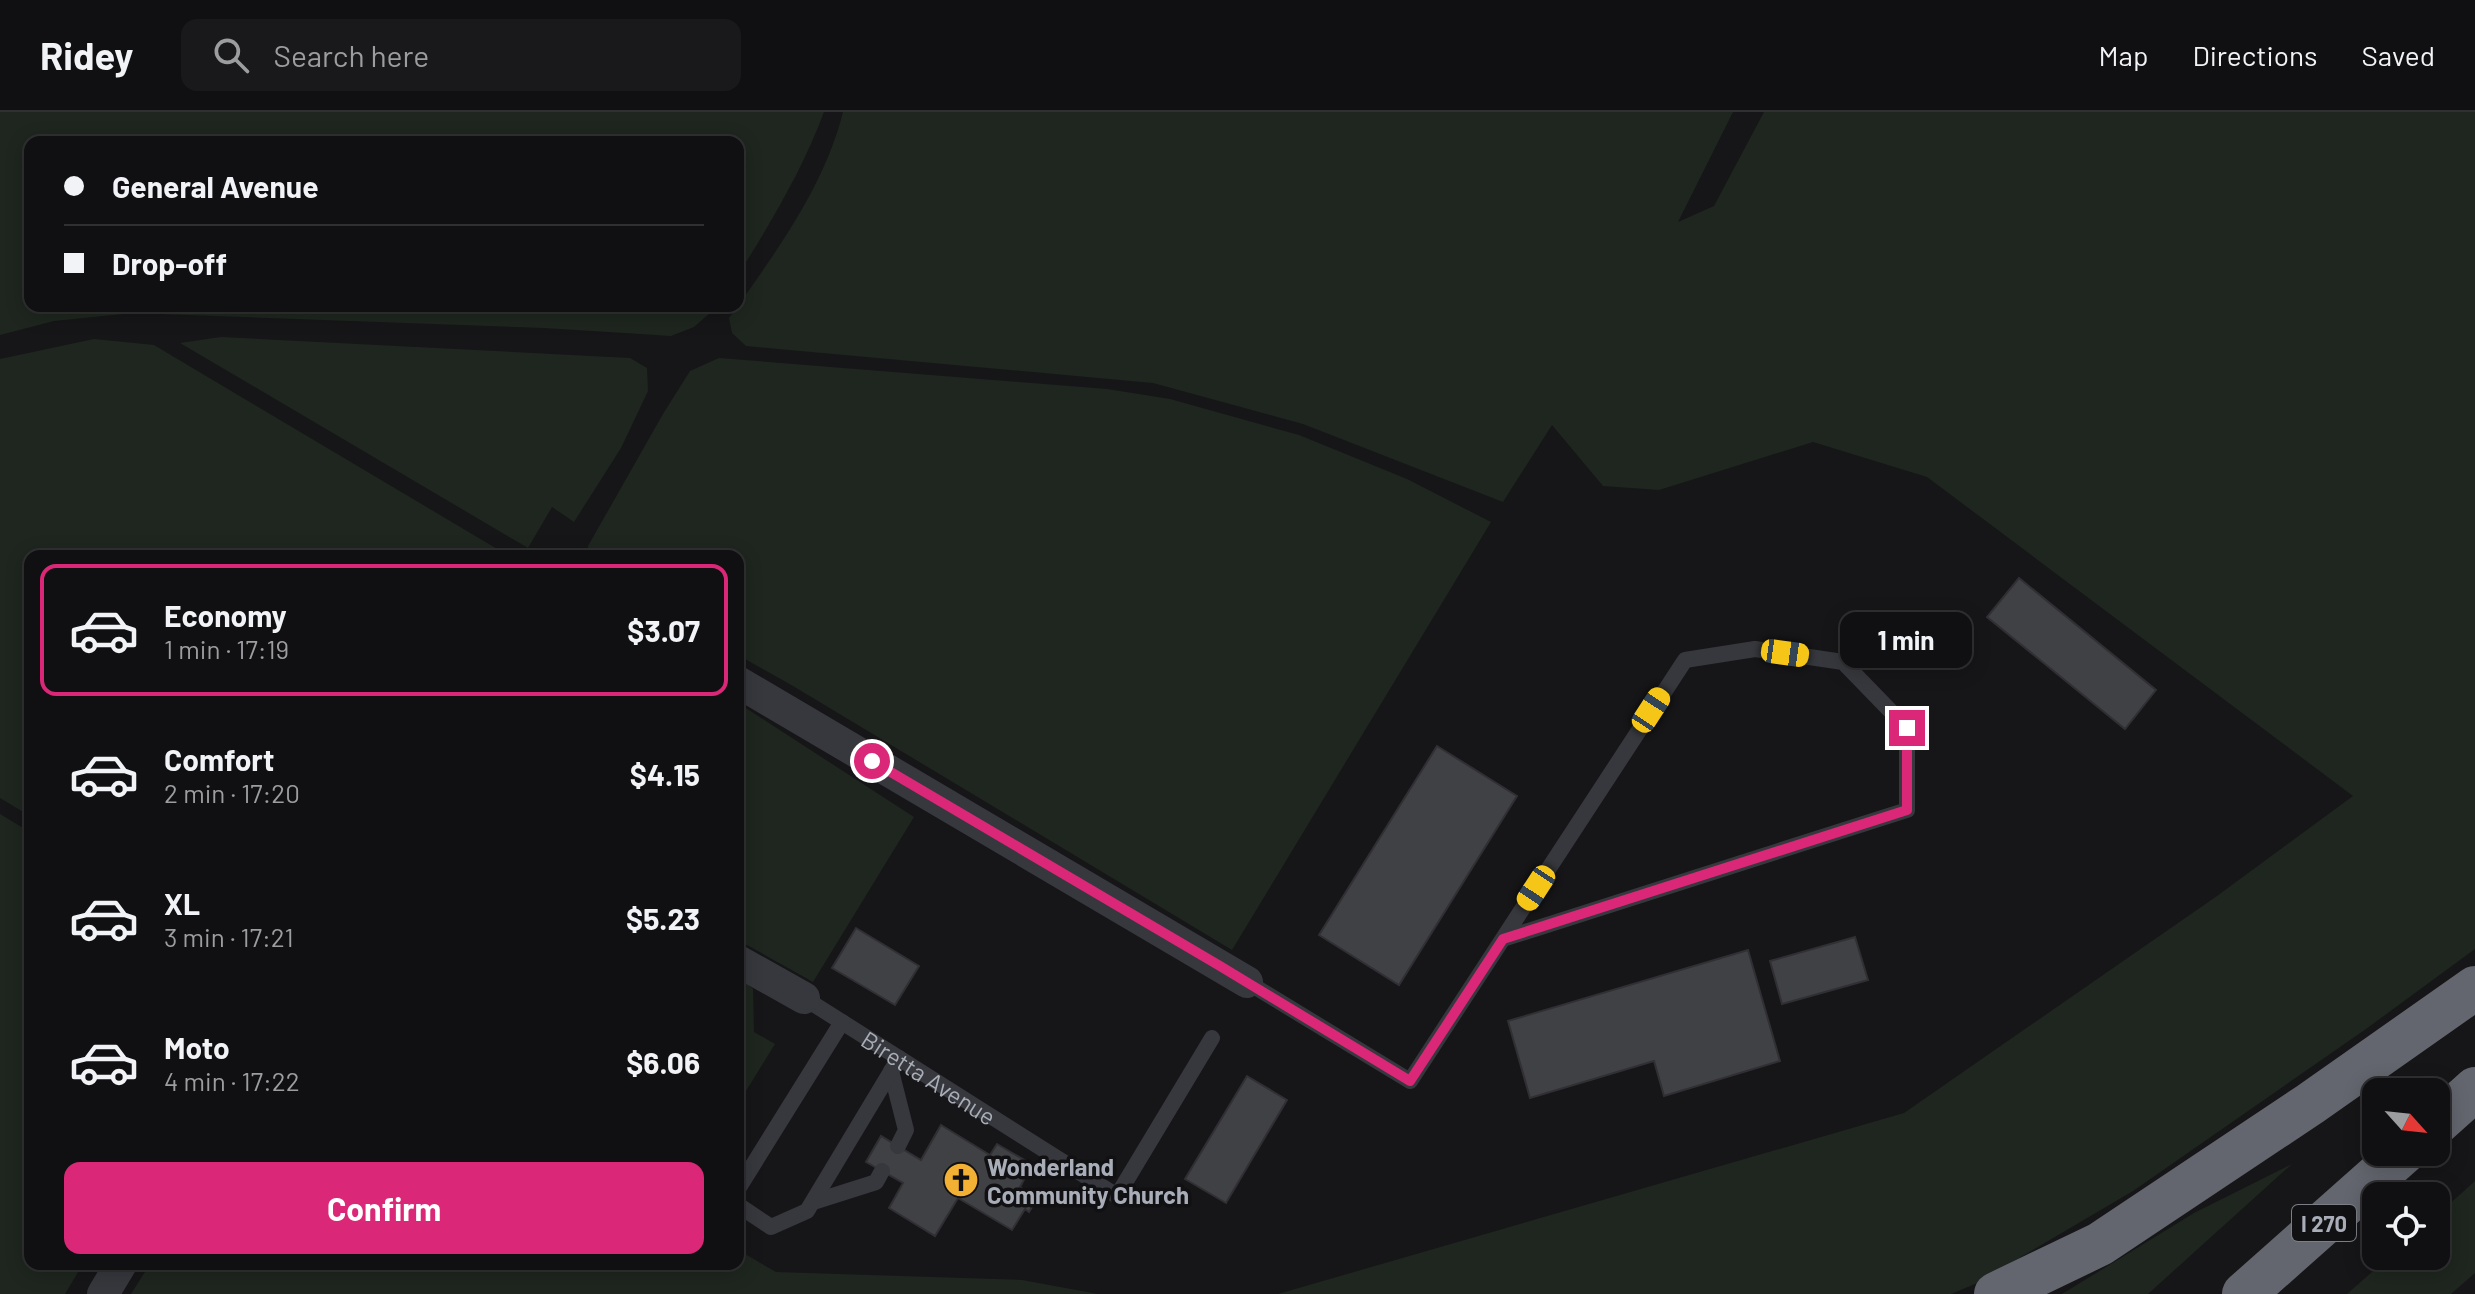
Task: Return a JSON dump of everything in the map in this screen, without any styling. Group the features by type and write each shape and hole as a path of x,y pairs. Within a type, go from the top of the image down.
{"highway":[{"path":"1996,1294 2100,1244 2310,1104 2475,988"},
{"path":"2450,1111 2475,1089"},
{"name":"I 270","path":"2244,1294 2388,1166"}],"street":[{"path":"744,686 1247,982"},
{"name":"Biretta Avenue","path":"744,964 804,998"},
{"path":"103,1294 117,1270"}],"lane":[{"path":"1247,982 1410,1081 1685,660 1755,649 1843,662 1907,728 1907,810 1503,939"},
{"name":"Biretta Avenue","path":"804,998 842,1022 895,1064 1117,1196 1212,1038"},
{"path":"744,1179 842,1022"},
{"path":"895,1064 906,1130 898,1146"},
{"path":"744,1209 771,1227 807,1211 895,1064"},
{"path":"813,1202 876,1182 882,1171"}],"shaded area":[{"path":"0,112 824,112 796,175 744,265 744,136 24,136 24,312 711,312 694,327 671,336 544,328 133,313 54,321 0,335"},
{"path":"843,112 1733,112 1678,222 1714,206 1764,112 2475,112 2475,949 2133,1191 1975,1284 1951,1294 1278,1294 1904,1113 2217,896 2353,796 1927,477 1813,442 1659,490 1603,486 1552,425 1503,502 1303,424 1153,383 746,346 732,333 729,318 733,312 744,312 744,297 796,220 824,167"},
{"path":"221,337 630,358 647,368 648,391 621,448 574,522 552,507 528,548 180,343"},
{"path":"94,339 154,345 499,550 24,550 24,812 0,798 0,359"},
{"path":"719,358 1107,389 1170,399 1299,435 1407,479 1491,522 1232,950 744,658 744,550 588,550 690,371"},
{"path":"744,707 914,817 813,982 744,943"},
{"path":"0,814 24,828 24,1270 79,1270 65,1294 0,1294"},
{"path":"744,980 753,989 754,1032 775,1044 744,1094"},
{"path":"2292,1164 2148,1294 2062,1294 2194,1213"},
{"path":"2475,1181 2475,1273 2451,1294 2347,1294 2374,1270 2450,1270 2450,1203"},
{"path":"744,1253 776,1272 1022,1280 1098,1294 131,1294 146,1270 744,1270"}],"building":[{"path":"2019,578 2156,690 2125,729 1987,617"},
{"path":"1437,746 1517,796 1399,985 1319,935"},
{"path":"856,928 919,966 895,1005 832,968"},
{"path":"1855,937 1868,980 1782,1004 1770,961"},
{"path":"1748,950 1780,1061 1664,1096 1654,1061 1530,1098 1508,1021"},
{"path":"1247,1076 1287,1100 1226,1203 1185,1179"},
{"name":"Wonderland Community Church","path":"941,1125 990,1155 997,1144 1026,1161 1020,1173 1026,1176 1020,1187 1033,1195 1030,1199 1035,1202 1029,1212 1025,1209 1012,1230 958,1198 935,1236 889,1208 903,1183 866,1162 881,1136 921,1160"}],"place":[{"name":"Wonderland Community Church","path":"961,1180"}],"route":[{"path":"872,761 1410,1081 1503,939 1907,810 1907,728"}]}
